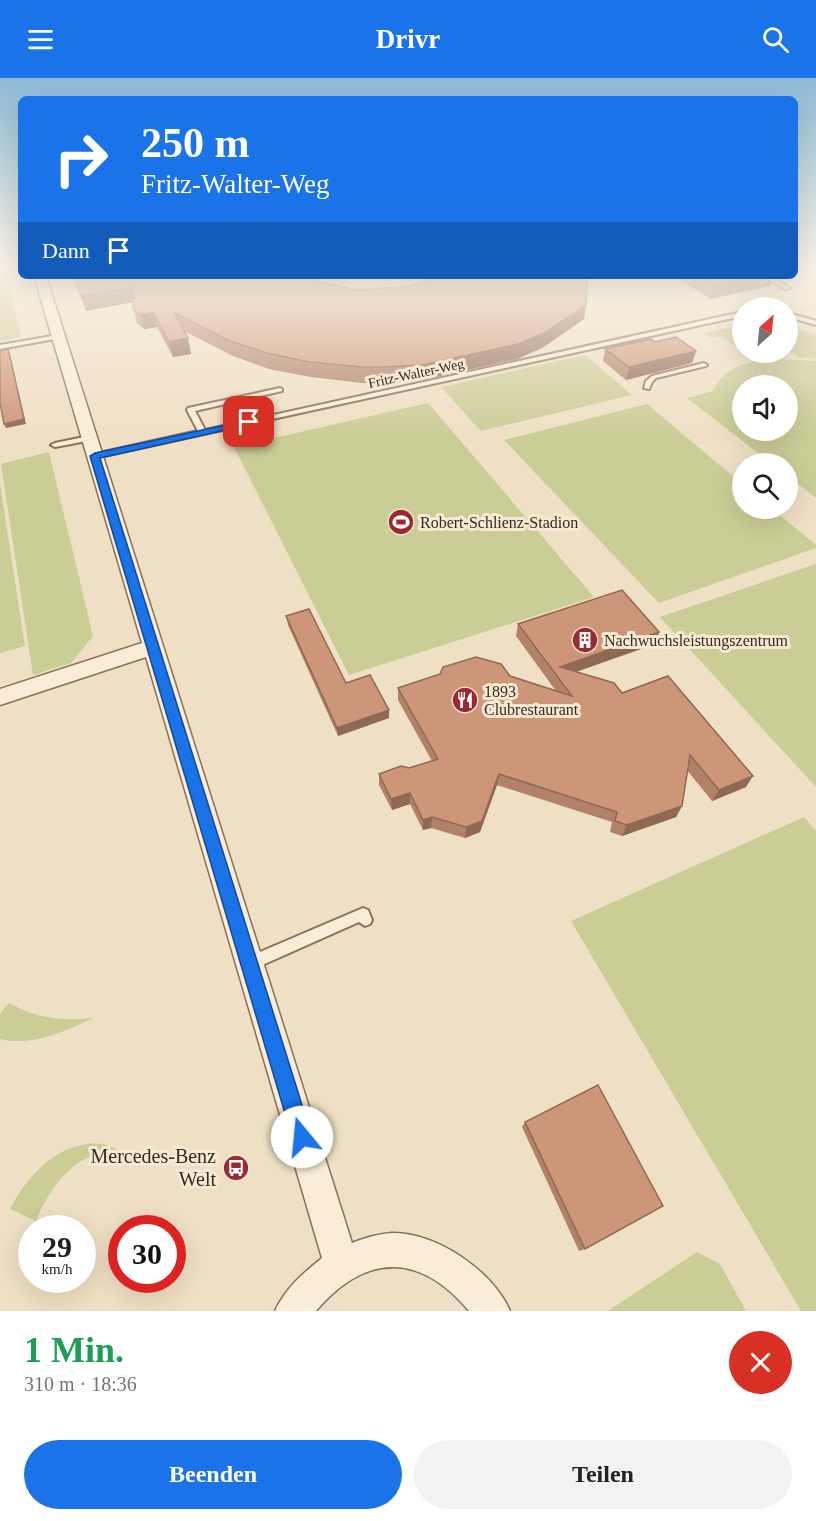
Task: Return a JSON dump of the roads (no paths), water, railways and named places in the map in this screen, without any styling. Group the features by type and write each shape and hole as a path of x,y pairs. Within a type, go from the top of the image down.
{"street":[{"path":"54,323 341,1264"},
{"path":"0,698 153,647"},
{"path":"293,1311 305,1294 341,1264 362,1255 383,1251 404,1251 425,1256 445,1265 464,1278 492,1311"}],"lane":[{"name":"Fritz-Walter-Weg","path":"55,445 92,447 202,433 703,323"},
{"path":"660,332 669,338"},
{"path":"0,347 58,337"},
{"path":"647,388 649,381 654,378 704,365 695,358"},
{"path":"202,433 191,410 280,390"},
{"path":"249,964 363,914 365,920"}],"place":[{"name":"Robert-Schlienz-Stadion","path":"401,522"},
{"name":"Nachwuchsleistungszentrum","path":"585,640"},
{"name":"1893 Clubrestaurant","path":"465,700"},
{"name":"Mercedes-Benz Welt","path":"236,1168"}]}
